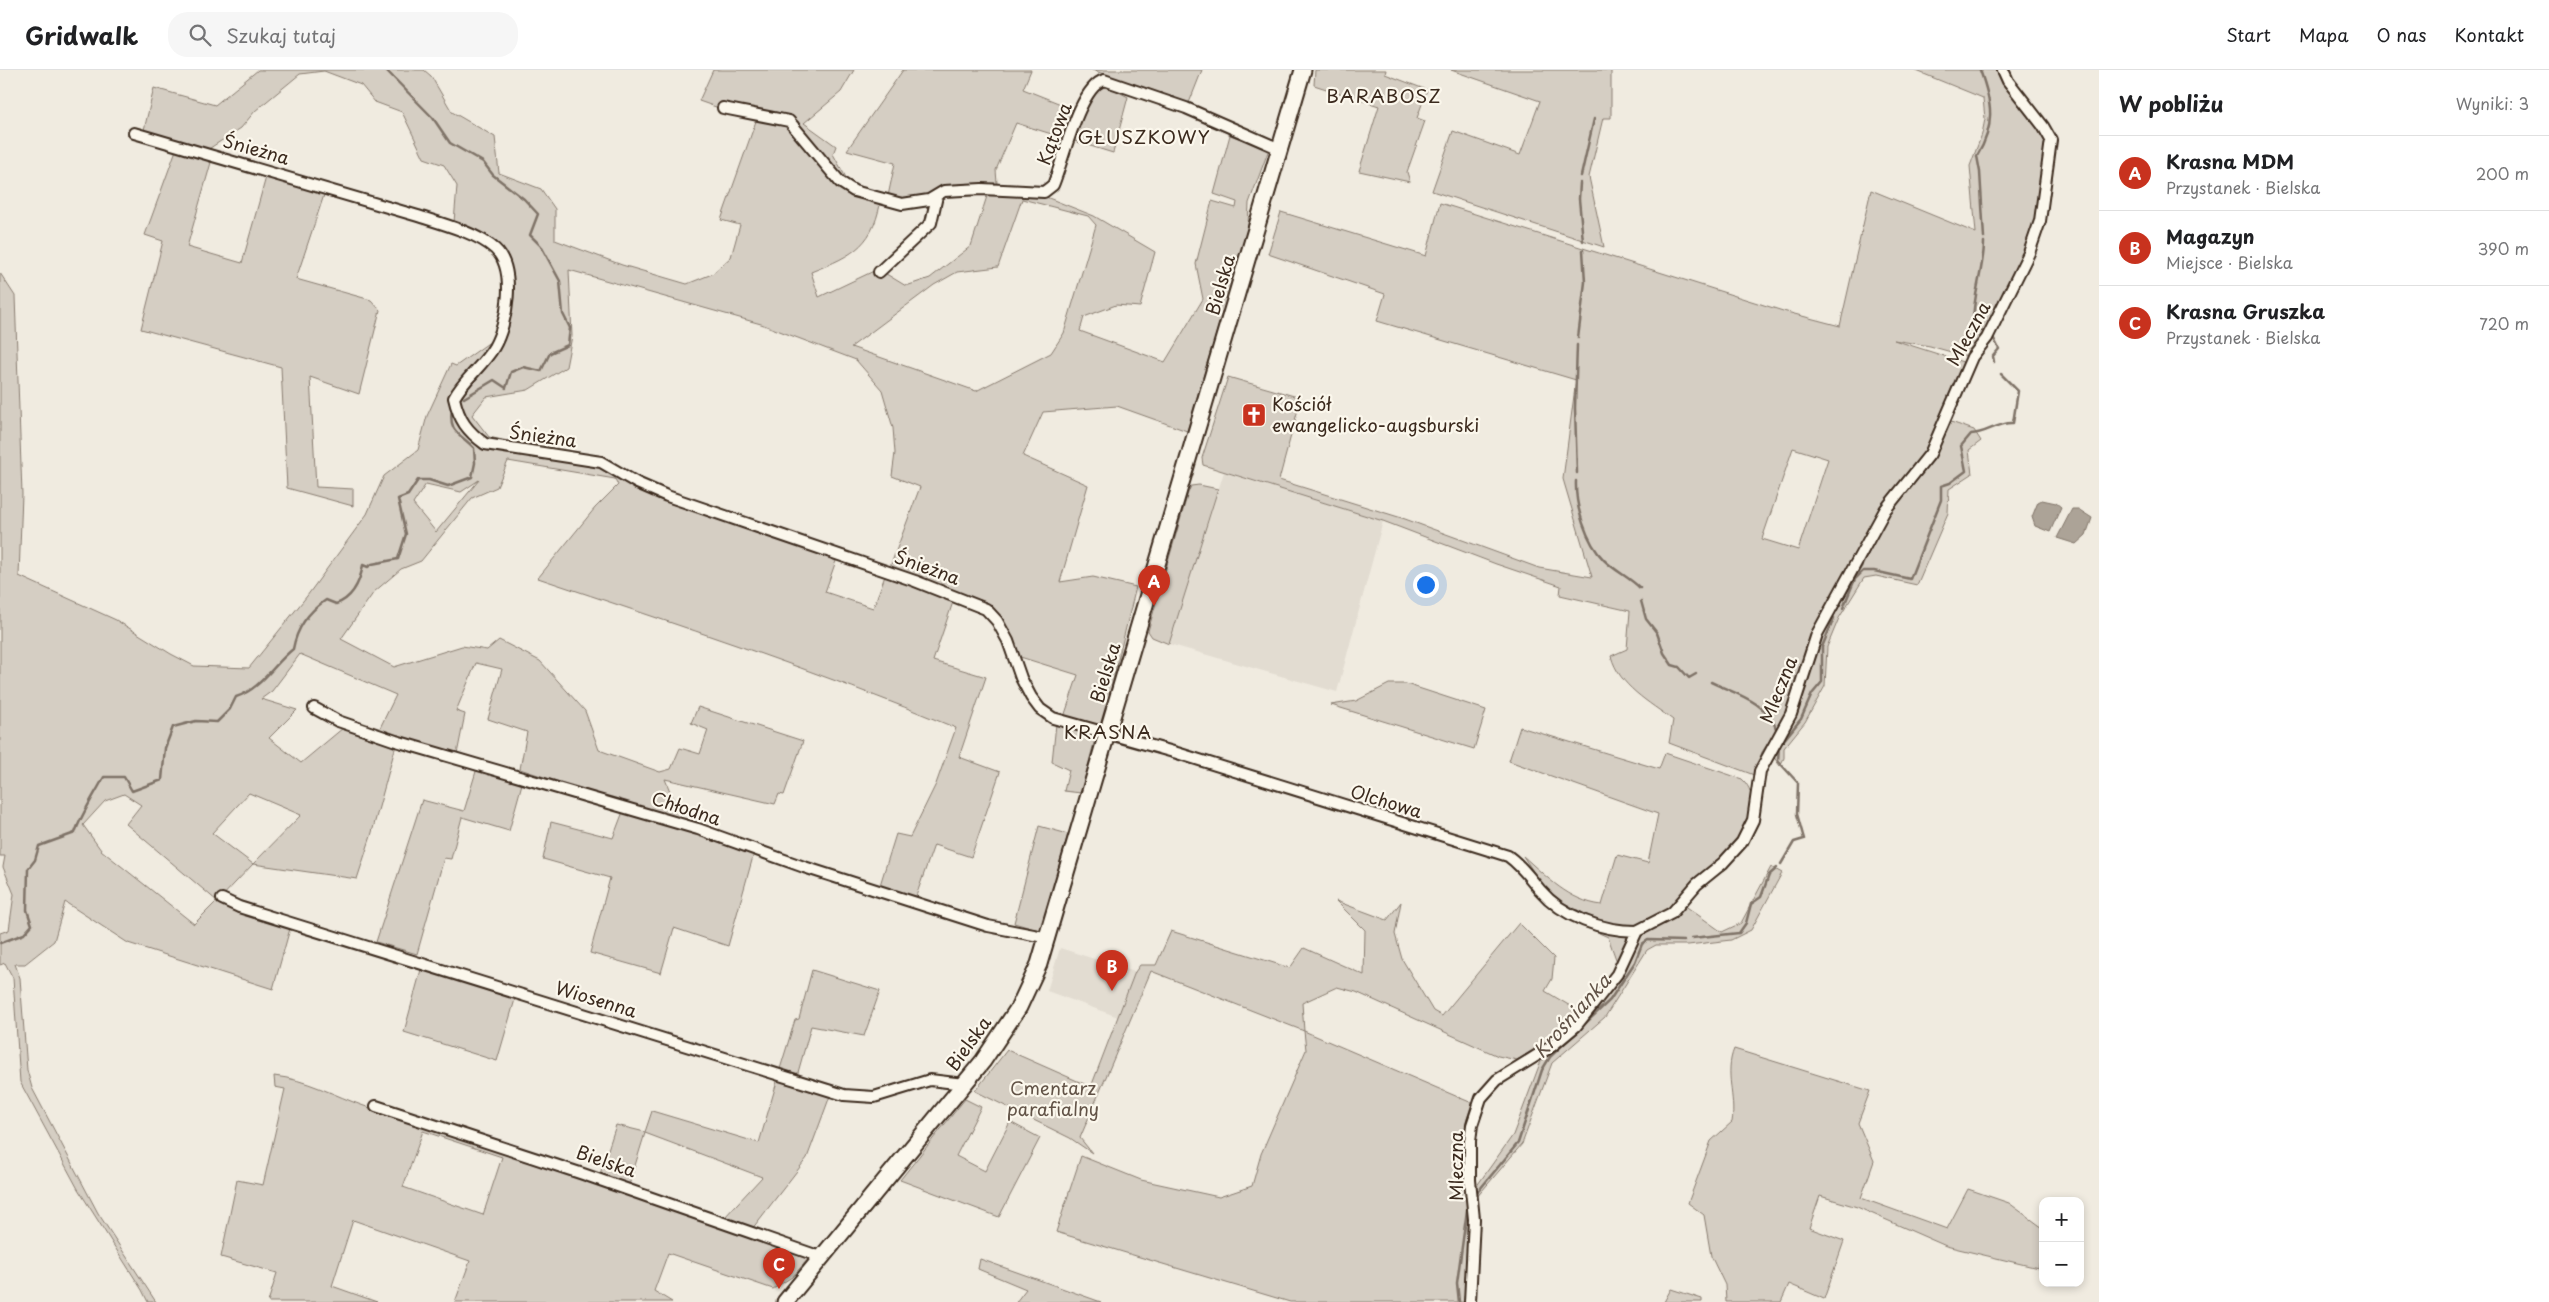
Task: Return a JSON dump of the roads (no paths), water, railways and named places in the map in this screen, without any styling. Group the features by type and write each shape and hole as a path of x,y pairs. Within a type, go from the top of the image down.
{"street":[{"name":"Bielska","path":"785,1302 983,1061 1019,1007 1049,938 1107,734 1303,70"},
{"name":"Mleczna","path":"1470,1302 1474,1219 1470,1180 1470,1141 1472,1125 1481,1098 1496,1080 1552,1046 1576,1026 1617,974 1636,931 1672,913 1697,884 1723,863 1742,842 1752,820 1760,771 1791,714 1817,634 1885,510 1930,454 1972,357 1987,338 2029,253 2040,221 2051,140 2044,126 2008,81 2003,70"},
{"name":"Kątowa","path":"723,108 789,121 840,182 854,191 902,204 918,204 944,192 982,189 1044,192 1053,185 1085,101 1096,84 1104,80 1186,108 1280,148"},
{"name":"Śnieżna","path":"134,133 418,216 454,228 495,249 502,260 509,295 501,334 493,349 460,388 454,398 461,422 472,434 485,444 509,450 601,462 637,483 667,496 915,580 986,609 997,621 1008,641 1021,678 1040,709 1053,718 1107,734"},
{"path":"878,272 931,222 936,196"},
{"name":"Chłodna","path":"314,708 338,721 396,741 689,826 804,867 988,926 1049,938"},
{"name":"Olchowa","path":"1107,734 1177,753 1508,856 1520,865 1551,901 1567,912 1589,923 1608,929 1636,931"},
{"name":"Wiosenna","path":"222,899 239,907 844,1095 874,1097 930,1080 964,1084"},
{"name":"Bielska","path":"376,1106 583,1174 821,1257"}],"waterway":[{"path":"386,70 433,118 450,143 483,162 493,175 524,199 538,214 530,235 541,246 560,281 563,314 570,328 568,345 550,353 541,371 523,367 511,372 506,388 494,380 464,398"},
{"name":"Krośnianka","path":"1980,70 1987,93 1990,114 1987,134 1977,156 1980,172 1984,238"},
{"path":"1581,176 1594,119"},
{"path":"1580,183 1579,199 1583,241"},
{"name":"Krośnianka","path":"1984,242 1974,305 1973,326 1987,334"},
{"path":"1578,338 1585,282 1583,250"},
{"name":"Krośnianka","path":"1994,339 1999,349 1993,356 1994,362"},
{"path":"1577,345 1575,408 1577,473"},
{"name":"Krośnianka","path":"1843,608 1855,579 1863,571 1874,571 1910,579 1941,500 1941,486 1950,483 1966,471 1961,446 1971,434 2002,424 2013,423 2018,391 2001,374"},
{"path":"0,943 24,934 32,925 27,910 28,869 35,860 39,846 75,833 84,812 104,777 124,777 132,791 162,780 165,748 173,727 196,721 217,722 230,709 236,697 260,683 293,649 300,627 314,610 326,600 336,604 351,594 358,583 363,565 368,567 372,564 398,559 406,534 398,499 408,495 418,480 429,480 448,486 472,477 475,463 474,448 456,432 452,423 452,408"},
{"path":"1576,481 1577,501 1583,523 1592,544 1604,560 1640,588"},
{"path":"1641,601 1646,619 1657,633 1664,653 1672,665 1679,667 1689,678 1696,674"},
{"name":"Krośnianka","path":"1781,864 1794,842 1804,839 1797,814 1798,783 1778,761 1779,746 1801,719 1812,694 1822,682 1822,647 1834,618"},
{"path":"1711,682 1759,706 1773,721 1777,731"},
{"name":"Krośnianka","path":"1692,938 1739,933 1746,923 1751,904 1761,897 1769,875 1777,868"},
{"name":"Krośnianka","path":"1475,1195 1518,1143 1542,1070 1550,1057 1610,1000 1635,962 1642,944 1648,940 1684,941"},
{"name":"Krośnianka","path":"1459,1302 1457,1283 1468,1203"}],"place":[{"name":"Kościół ewangelicko-augsburski","path":"1254,415"},
{"name":"Krasna MDM","path":"1154,606"},
{"name":"Magazyn","path":"1112,991"},
{"name":"Krasna Gruszka","path":"779,1289"}],"district":[{"name":"BARABOSZ","path":"1384,96"},
{"name":"GŁUSZKOWY","path":"1144,137"},
{"name":"KRASNA","path":"1108,732"}],"park label":[{"name":"Cmentarz parafialny","path":"1053,1099"}]}
